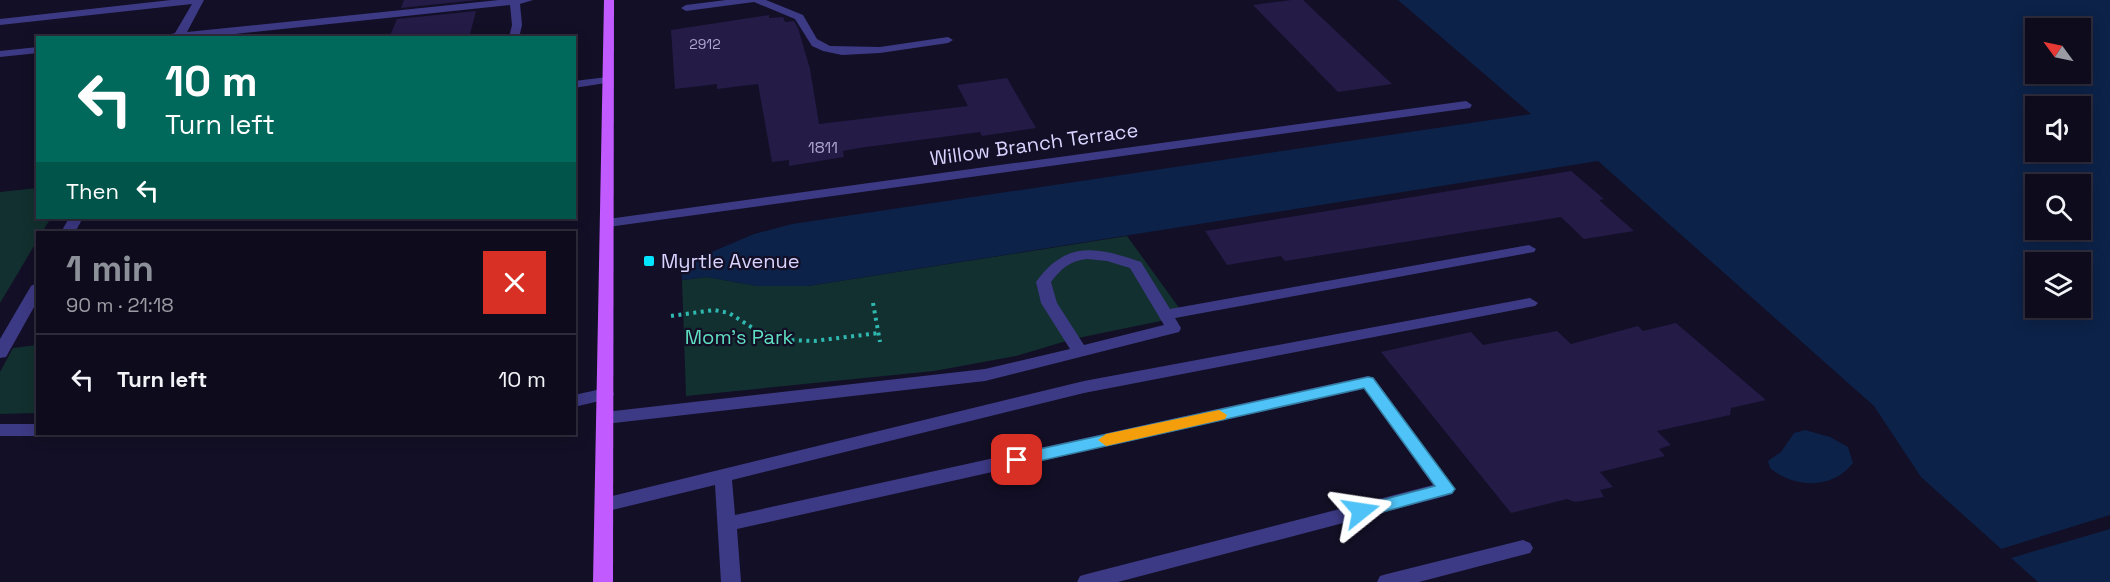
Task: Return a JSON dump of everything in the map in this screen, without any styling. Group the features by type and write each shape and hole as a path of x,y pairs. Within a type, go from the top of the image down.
{"main road":[{"path":"603,582 609,0"}],"street":[{"path":"0,22 198,0"},
{"path":"179,36 198,0"},
{"path":"187,36 528,0"},
{"path":"686,8 751,0"},
{"path":"757,0 799,17 806,34 817,45 833,50 852,52 948,40"},
{"path":"514,36 515,1"},
{"path":"0,54 36,50"},
{"path":"576,84 608,80"},
{"name":"Willow Branch Terrace","path":"608,223 1466,105"},
{"path":"1166,315 1529,249"},
{"path":"605,418 985,375 1080,352 1173,328 1136,265 1106,255 1078,257 1058,264 1043,282 1049,303 1080,352"},
{"path":"0,353 36,290"},
{"path":"604,504 1084,387 1530,303"},
{"path":"726,524 1368,382 1446,489 1087,582"},
{"path":"576,401 606,394"},
{"path":"0,430 36,430"},
{"path":"723,475 730,582"},
{"path":"1387,582 1523,548"}],"path":[{"path":"873,303 880,342"},
{"path":"670,316 714,310 729,313 756,330 788,340 814,341 879,333"}],"green space":[{"path":"36,188 36,219 50,219 43,231 36,231 36,243 0,303 0,192"},
{"name":"Mom's Park","path":"1127,236 1185,316 1073,339 1016,356 934,371 686,396 682,280 707,277 757,286 808,286"},
{"path":"36,345 36,413 0,414 0,372 13,348"}],"water":[{"path":"1398,0 2110,0 2110,582 2038,582 1921,477 1874,406 1598,161 808,286 757,286 707,277 682,280 681,265 754,234 792,224 1531,114"},
{"path":"1805,430 1830,437 1848,447 1853,463 1835,478 1813,483 1791,480 1770,468 1768,461 1781,452 1794,433"}],"pier":[{"path":"2110,515 2110,529 2011,558 2001,549"}],"building":[{"path":"404,0 477,0 401,8"},
{"path":"1303,0 1392,84 1338,92 1253,5"},
{"path":"476,11 470,36 390,36 397,19"},
{"path":"769,15 769,18 783,17 785,22 794,21 798,28 810,69 819,124 968,106 957,85 1007,78 1036,128 982,136 980,132 859,148 843,151 844,157 789,166 789,160 772,162 758,84 717,89 717,84 675,89 671,30"},
{"path":"1571,171 1604,199 1599,200 1634,231 1584,239 1561,217 1285,261 1281,256 1227,265 1205,231"},
{"path":"1676,323 1766,400 1731,408 1730,415 1657,431 1671,445 1659,449 1665,456 1600,472 1613,487 1600,490 1604,497 1575,502 1567,499 1511,513 1381,352 1471,332 1483,345 1557,331 1571,344 1638,326 1643,331"}],"slow traffic":[{"path":"1106,440 1219,415"}],"place":[{"name":"Myrtle Avenue","path":"649,261"}],"route":[{"path":"1017,460 1368,382 1446,489 1361,511"}]}
